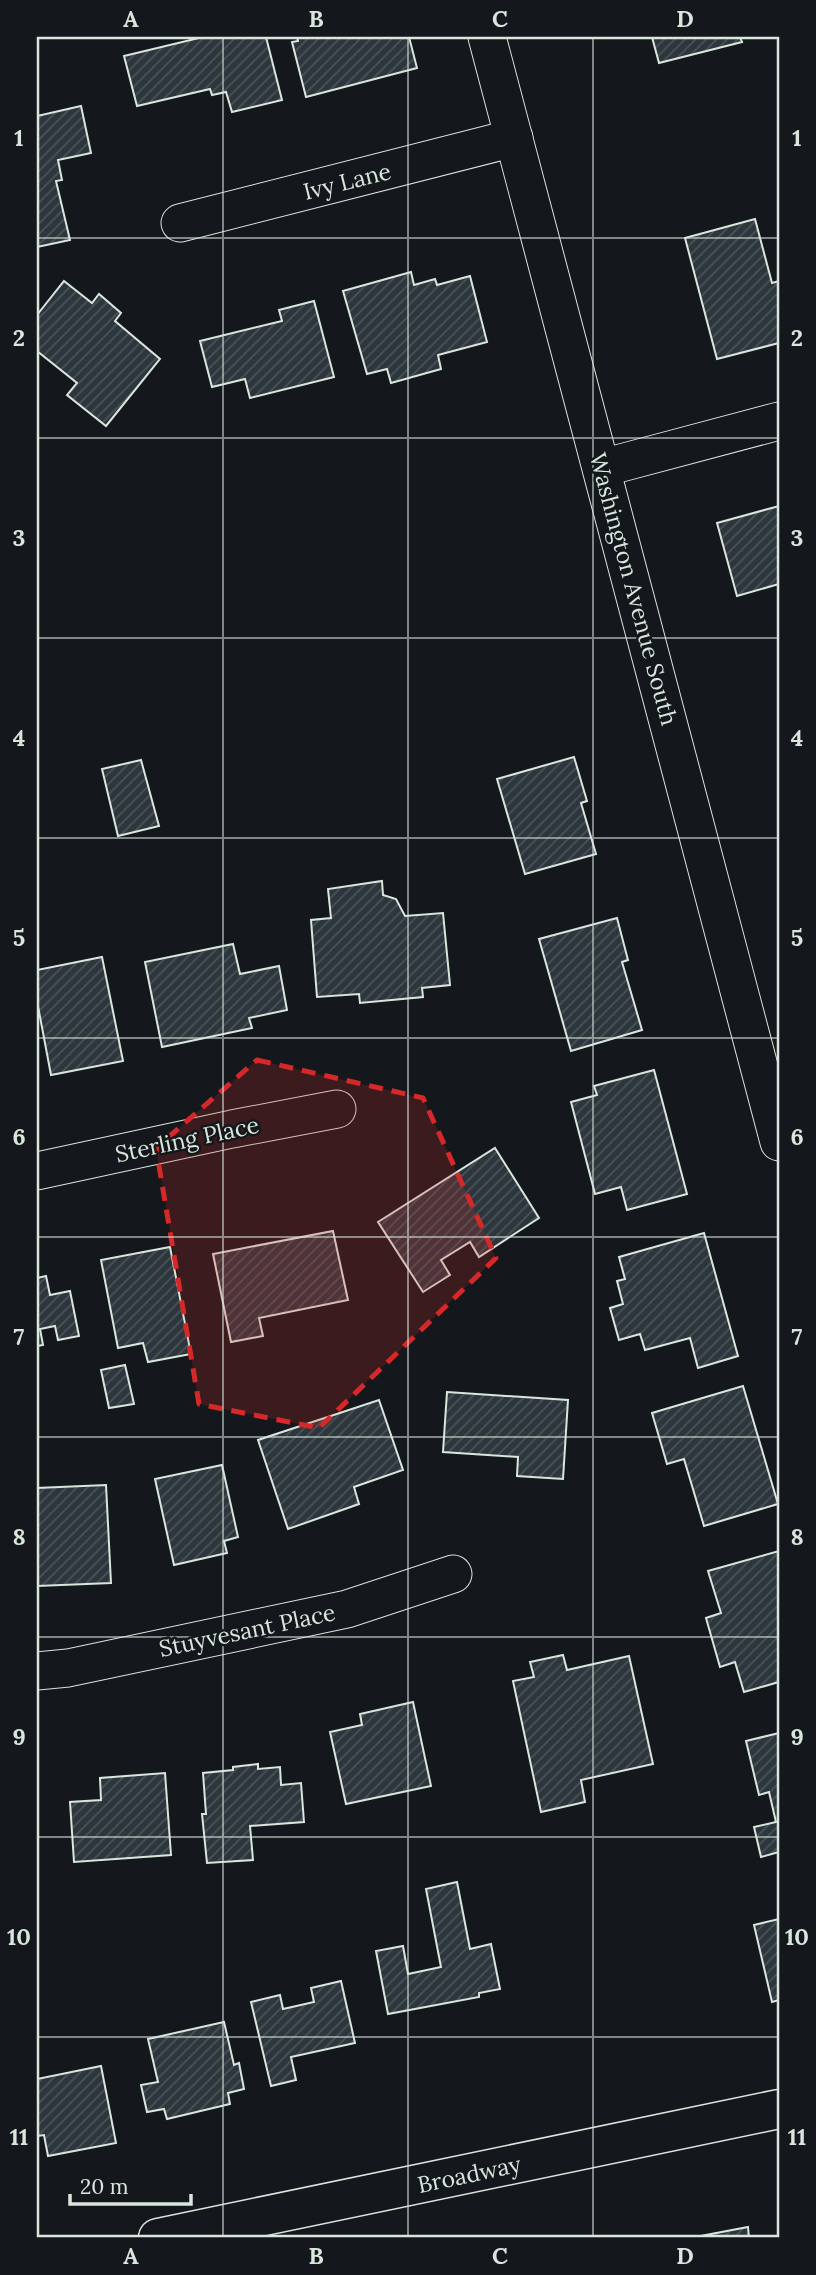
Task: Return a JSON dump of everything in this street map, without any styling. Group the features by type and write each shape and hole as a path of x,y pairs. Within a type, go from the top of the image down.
{"main road":[{"name":"Broadway","path":"158,2238 221,2232 779,2109"}],"street":[{"name":"Washington Avenue South","path":"487,37 779,1142"},
{"name":"Ivy Lane","path":"180,223 513,138"},
{"path":"602,468 779,421"},
{"name":"Sterling Place","path":"37,1171 232,1129 337,1110"},
{"name":"Stuyvesant Place","path":"37,1671 68,1668 347,1609 453,1574"}],"highlighted area":[{"path":"257,1060 423,1098 496,1258 319,1428 199,1404 156,1148"}],"building":[{"path":"203,37 266,37 282,100 232,112 226,92 212,95 210,89 137,106 124,56"},
{"path":"297,37 409,37 417,68 306,97 292,42 298,41"},
{"path":"652,37 740,37 742,42 659,63"},
{"path":"81,106 91,153 58,160 62,180 56,181 70,240 37,247 37,116"},
{"path":"755,219 772,283 779,281 779,343 717,359 685,238"},
{"path":"411,272 414,285 435,279 437,285 470,276 487,342 438,355 441,369 391,383 387,369 367,374 343,291"},
{"path":"64,281 92,303 99,294 121,313 115,321 160,359 106,426 67,395 77,383 37,351 37,315"},
{"path":"314,301 334,377 250,398 245,379 212,387 200,341 282,321 279,310"},
{"path":"779,506 779,584 737,596 717,523"},
{"path":"574,757 587,801 581,803 596,854 525,874 497,779"},
{"path":"141,760 159,826 118,836 102,769"},
{"path":"382,881 383,895 396,899 405,916 443,913 450,985 422,988 423,997 360,1003 359,994 317,997 311,920 331,918 328,889"},
{"path":"617,918 628,960 622,962 642,1030 571,1051 539,939"},
{"path":"233,944 240,974 279,966 287,1010 249,1018 252,1028 162,1047 145,962"},
{"path":"102,957 123,1061 51,1075 37,1001 37,970"},
{"path":"654,1070 687,1194 627,1210 621,1187 595,1194 571,1102 597,1095 594,1086"},
{"path":"495,1148 539,1218 479,1257 470,1242 441,1260 450,1275 423,1292 378,1222"},
{"path":"333,1231 348,1300 259,1318 263,1336 231,1342 213,1254"},
{"path":"704,1233 738,1356 698,1368 690,1338 645,1350 640,1334 619,1340 610,1308 623,1304 617,1281 625,1279 619,1257"},
{"path":"170,1247 191,1354 148,1362 143,1343 118,1348 101,1260"},
{"path":"46,1276 50,1295 70,1291 79,1336 58,1340 55,1326 40,1329 43,1345 37,1346 37,1278"},
{"path":"125,1365 134,1404 109,1408 101,1370"},
{"path":"743,1386 778,1504 704,1526 684,1459 667,1464 652,1413"},
{"path":"447,1392 568,1400 563,1479 517,1476 518,1457 443,1452"},
{"path":"379,1400 403,1470 354,1487 359,1504 288,1529 258,1440"},
{"path":"222,1465 238,1537 224,1541 227,1553 174,1565 155,1479"},
{"path":"106,1485 111,1583 37,1586 37,1488"},
{"path":"779,1551 779,1682 744,1692 735,1662 720,1667 706,1618 721,1613 708,1571"},
{"path":"563,1655 567,1670 629,1656 653,1764 581,1780 585,1802 541,1812 513,1681 534,1677 530,1662"},
{"path":"413,1702 431,1786 346,1804 330,1732 362,1725 360,1714"},
{"path":"779,1733 779,1852 761,1857 754,1827 776,1822 769,1792 759,1795 746,1741"},
{"path":"258,1764 258,1769 280,1767 281,1785 301,1783 304,1822 250,1826 253,1860 207,1863 202,1814 206,1814 203,1773"},
{"path":"165,1773 171,1855 74,1862 70,1802 101,1800 100,1778"},
{"path":"457,1882 470,1949 491,1944 500,1989 479,1993 479,1997 388,2014 376,1951 403,1946 408,1974 441,1967 426,1889"},
{"path":"779,1919 779,2000 772,2002 754,1925"},
{"path":"341,1981 355,2043 291,2057 296,2080 271,2086 251,2002 280,1995 283,2009 314,2002 311,1988"},
{"path":"224,2022 234,2065 239,2063 244,2089 228,2093 230,2104 167,2119 164,2109 147,2112 141,2085 158,2082 148,2039"},
{"path":"101,2066 116,2143 48,2156 44,2135 37,2136 37,2079"},
{"path":"748,2227 749,2238 690,2238"}]}
